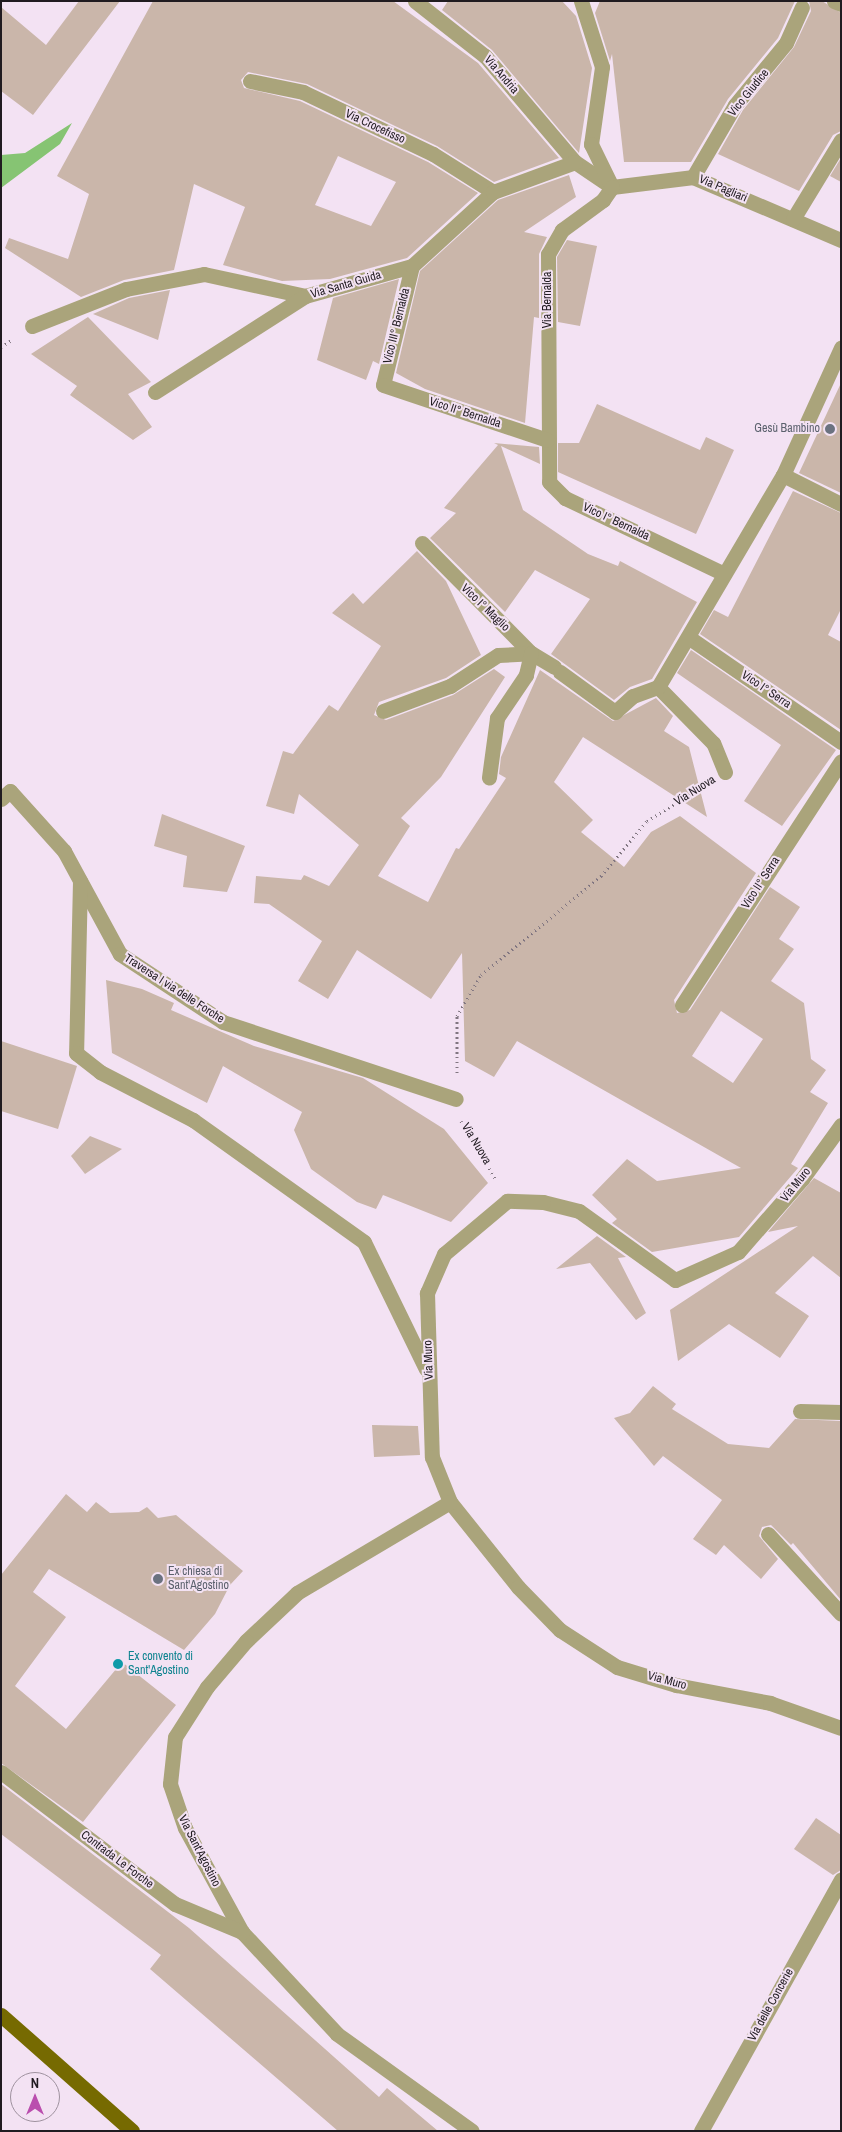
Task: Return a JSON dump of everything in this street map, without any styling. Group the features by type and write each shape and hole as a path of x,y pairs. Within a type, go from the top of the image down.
{"main road":[{"path":"1,2015 132,2131"}],"street":[{"name":"Via Andria","path":"415,1 485,56 575,162"},
{"path":"834,1 841,4"},
{"path":"581,3 602,67 591,144 612,188"},
{"name":"Vico Giudice","path":"693,177 735,105 777,57 804,4"},
{"name":"Via Crocefisso","path":"250,81 303,92 433,154 493,192"},
{"path":"793,219 841,140"},
{"path":"575,162 612,188"},
{"name":"Via Santa Guida","path":"32,326 126,289 204,274 305,296 412,266 493,192 575,162"},
{"name":"Via Pagliari","path":"612,188 693,177 841,240"},
{"name":"Via Bernalda","path":"547,440 548,254 562,230 603,200 612,188"},
{"name":"Vico III° Bernalda","path":"383,386 412,266"},
{"path":"155,392 305,296"},
{"path":"658,687 691,639 724,574 782,476 841,348"},
{"name":"Vico II° Bernalda","path":"383,386 547,440"},
{"name":"Vico I° Bernalda","path":"547,440 549,482 565,498 724,574"},
{"path":"782,476 841,504"},
{"name":"Vico I° Maglio","path":"422,543 531,653 615,712 633,696 658,687"},
{"name":"Vico I° Serra","path":"691,639 841,742"},
{"path":"383,711 450,686 498,655 531,653 526,675 497,718 489,778"},
{"name":"Via Nuova","path":"658,687 713,743 725,772"},
{"name":"Vico II° Serra","path":"682,1005 841,761"},
{"name":"Traversa I via delle Forche","path":"1,799 10,791 64,851 120,954 223,1022 456,1099"},
{"path":"80,881 76,1053 100,1072 193,1120 364,1242 429,1375"},
{"name":"Via Muro","path":"841,1126 802,1179 738,1252 675,1280 579,1211 543,1202 507,1201 444,1254 427,1293 432,1457 450,1502 481,1545 560,1630 617,1667 676,1685 770,1703 841,1728"},
{"path":"800,1411 841,1412"},
{"name":"Via Sant'Agostino","path":"450,1502 297,1593 246,1641 206,1687 174,1736 170,1784 185,1828 242,1932 337,2034 472,2131"},
{"path":"768,1534 841,1614"},
{"name":"Contrada Le Forche","path":"1,1772 175,1904 242,1932"},
{"name":"Via delle Concerie","path":"701,2131 841,1879"}],"path":[{"name":"Via Nuova","path":"507,1201 462,1126 456,1099 457,1016 481,975 601,876 647,821 725,772"}],"green space":[{"path":"72,123 60,144 1,188 1,155 25,153"}],"building":[{"path":"79,1 120,1 33,115 1,91 1,7 46,45"},
{"path":"153,1 393,1 478,63 559,158 494,182 437,146 307,84 248,72 241,80 244,88 300,101 428,162 478,193 407,258 330,279 282,281 223,265 245,207 194,184 174,270 124,280 81,297 5,248 9,238 68,259 89,194 57,176","holes":["338,156 396,182 371,226 315,205"]},
{"path":"448,1 562,1 576,16 592,68 579,153 492,50 442,10"},
{"path":"600,1 795,1 778,38 728,99 691,162 624,162 612,54 610,61 595,13"},
{"path":"809,1 822,1 841,13 841,131 833,135 799,191 718,154 743,110 794,47 811,11"},
{"path":"841,158 841,182 830,176"},
{"path":"569,175 576,197 524,232 547,237 539,254 539,318 534,317 525,423 425,389 396,373 420,271 498,200"},
{"path":"567,240 597,246 580,326 558,322 557,257"},
{"path":"399,279 379,364 373,361 366,380 317,360 333,298"},
{"path":"170,290 158,340 93,314 129,298"},
{"path":"88,317 151,382 128,394 152,427 133,440 70,395 77,386 31,354"},
{"name":"Gesù Bambino","path":"841,383 841,493 799,473"},
{"path":"597,404 700,450 706,437 734,450 696,534 558,472 558,443 579,443"},
{"path":"494,443 539,447 540,464 501,446 523,510 588,554 618,566 620,561 697,602 652,679 630,687 614,700 551,654 590,599 535,570 505,612 430,538 456,513 444,508 498,445"},
{"path":"793,491 841,513 841,609 828,635 841,642 841,730 700,634 714,610 728,617"},
{"path":"417,551 446,581 481,655 446,678 379,702 374,715 386,720 453,695 494,669 505,677 441,777 401,818 410,826 378,876 428,902 456,848 459,849 506,778 499,774 501,757 540,670 613,721 656,698 673,716 664,731 689,747 707,817 583,737 554,782 593,820 581,832 624,867 651,832 680,816 756,873 674,1000 677,1013 690,1010 770,887 800,907 779,939 794,949 771,981 804,1003 811,1059 826,1070 810,1092 828,1103 791,1164 798,1168 739,1237 652,1252 612,1223 617,1219 592,1195 627,1159 657,1181 741,1168 517,1041 494,1077 465,1061 462,953 431,999 357,950 328,999 298,981 322,941 269,904 254,903 256,876 301,880 304,875 329,886 359,845 299,794 294,814 266,806 283,751 293,754 329,705 338,711 381,646 332,613 353,593 363,604","holes":["721,1011 763,1039 733,1083 692,1056"]},
{"path":"691,650 836,750 782,826 744,801 781,745 677,673"},
{"path":"162,814 245,846 227,892 183,887 187,856 154,846"},
{"path":"106,980 142,989 174,1003 171,1010 254,1046 363,1078 444,1129 488,1183 451,1222 383,1195 376,1209 357,1202 311,1169 294,1130 302,1112 223,1066 207,1103 112,1053"},
{"path":"1,1041 77,1066 58,1129 1,1111"},
{"path":"90,1136 122,1149 85,1174 71,1156"},
{"path":"814,1178 841,1193 841,1278 813,1256 775,1293 809,1316 780,1358 729,1324 678,1361 670,1310 798,1226 768,1232"},
{"path":"597,1236 626,1257 618,1258 646,1313 636,1320 590,1263 556,1269"},
{"path":"653,1386 676,1404 672,1409 728,1444 769,1448 795,1419 841,1421 841,1600 793,1543 791,1545 771,1525 762,1527 759,1536 778,1559 761,1579 724,1545 716,1555 693,1539 722,1500 663,1456 654,1466 614,1418 630,1413"},
{"path":"372,1425 418,1426 420,1455 374,1457"},
{"name":"Ex convento di Sant'Agostino","path":"66,1494 87,1512 96,1502 110,1513 139,1512 147,1507 158,1518 176,1515 243,1571 230,1585 215,1614 184,1650 49,1569 33,1592 66,1617 15,1686 66,1729 122,1662 176,1705 83,1822 1,1763 1,1575"},
{"path":"1,1784 189,1928 379,2097 387,2088 438,2131 338,2131 150,1969 161,1955 1,1834"},
{"path":"816,1818 841,1835 841,1870 833,1875 794,1849"}],"place":[{"name":"Gesù Bambino","path":"830,429"},
{"name":"Ex chiesa di Sant'Agostino","path":"158,1579"},
{"name":"Ex convento di Sant'Agostino","path":"118,1664"}]}
